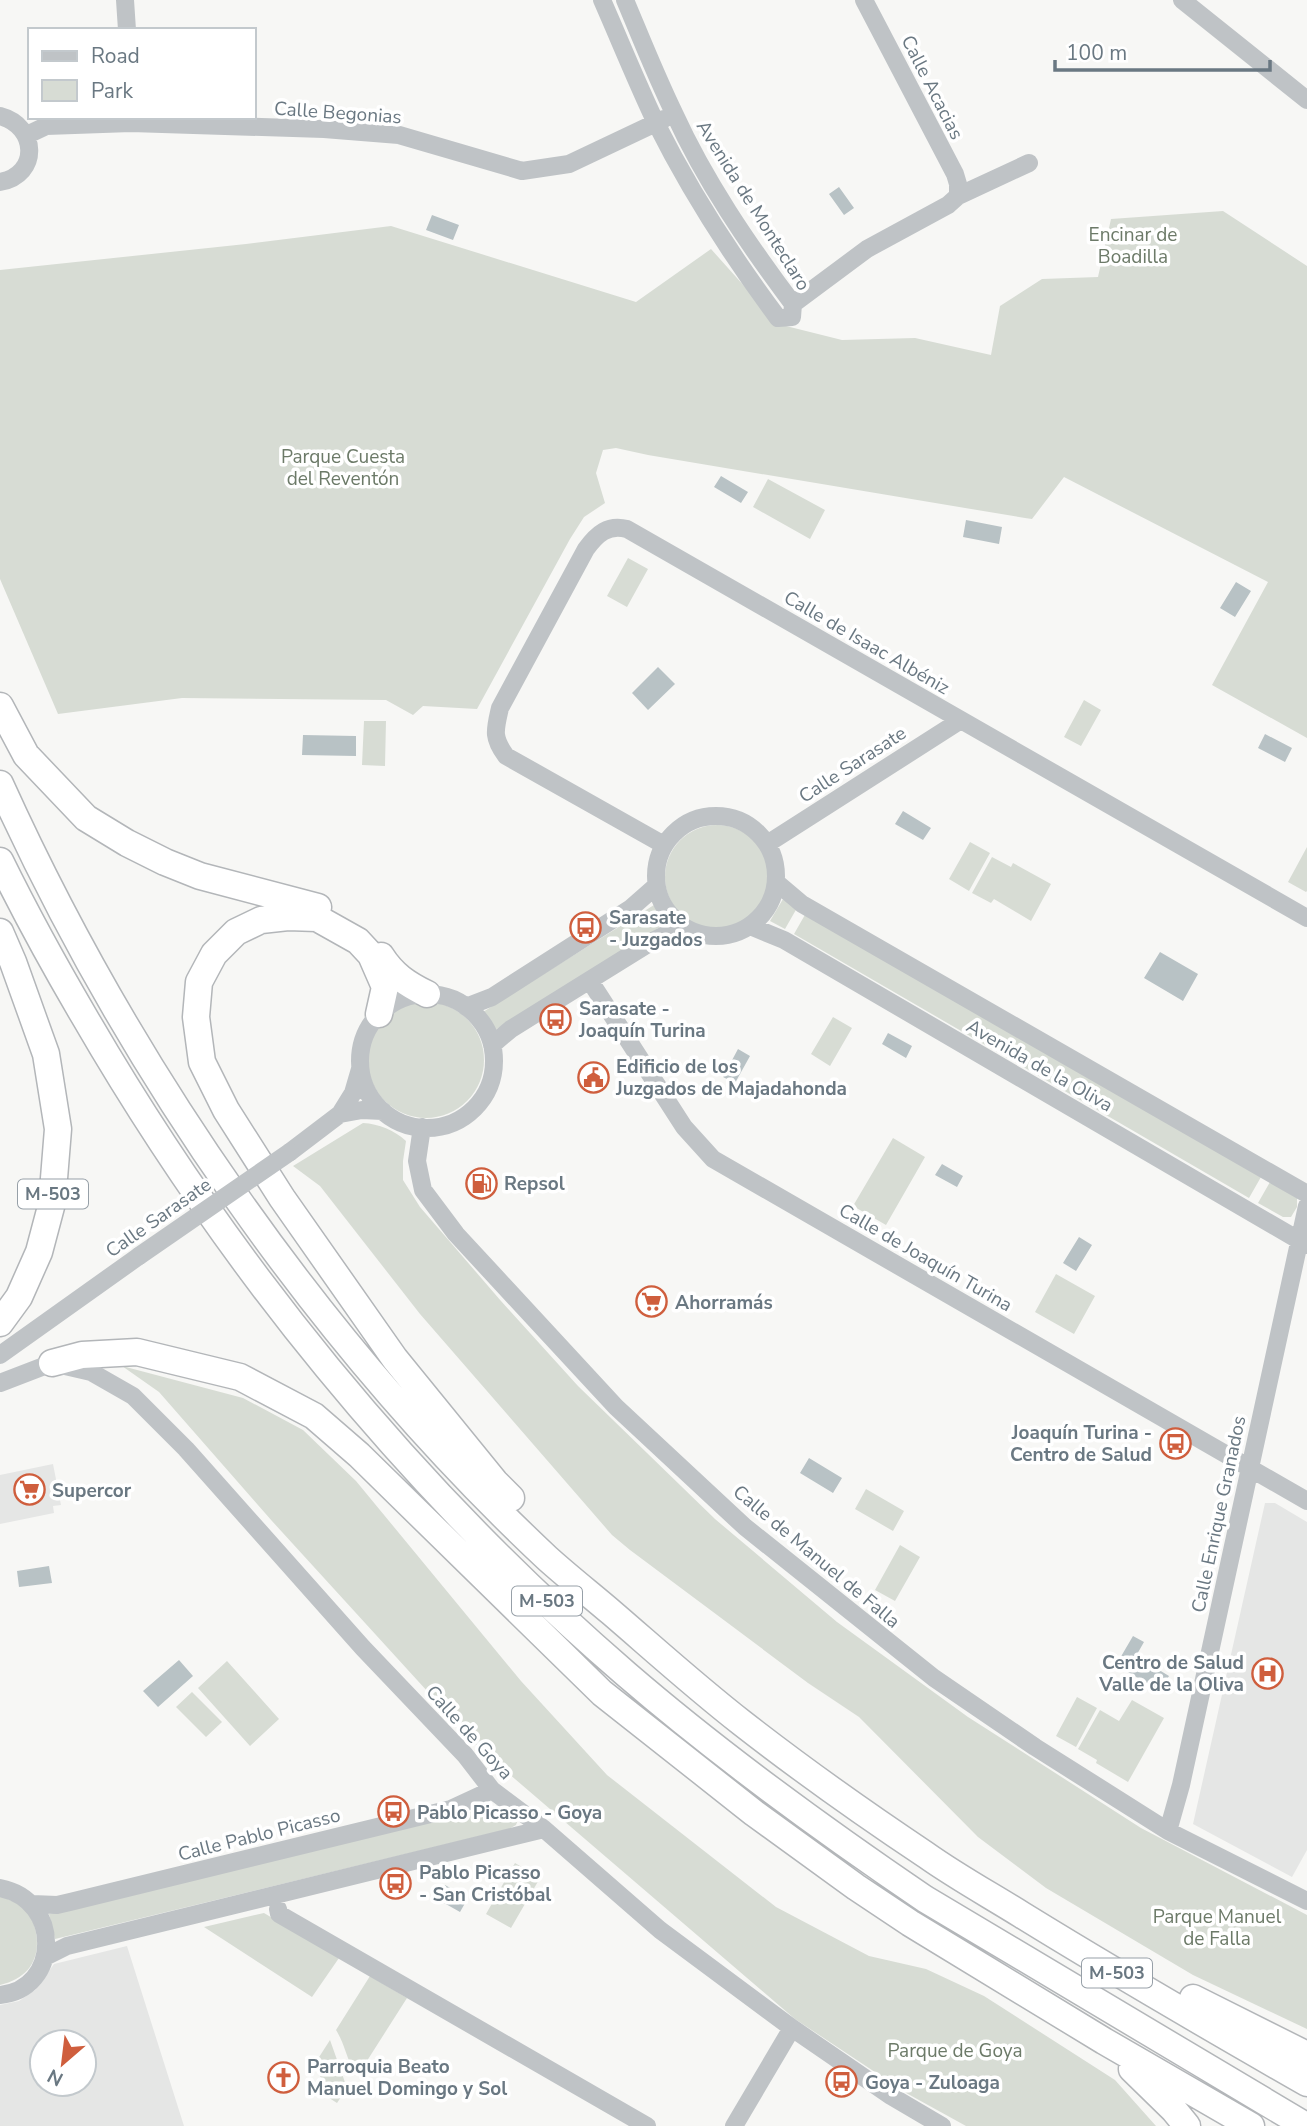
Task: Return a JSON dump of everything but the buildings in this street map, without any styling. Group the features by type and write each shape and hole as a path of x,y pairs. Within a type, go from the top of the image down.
{"highway":[{"path":"0,706 26,755 86,818 127,843 200,876 323,909 363,934 376,948 389,970 404,982 427,994"},
{"name":"M-503","path":"0,784 36,864 74,936 150,1065 198,1141 250,1215 320,1309 409,1414 539,1550 739,1721 821,1783 930,1859 1072,1946 1307,2083"},
{"name":"M-503","path":"0,861 45,950 119,1077 227,1237 295,1328 375,1424 452,1508 533,1588 625,1673 715,1748 771,1792 869,1861 925,1899 1306,2126"},
{"path":"379,1014 385,987 371,955 358,941 317,918 261,920 236,932 214,954 199,982 196,1017 202,1062 226,1110 282,1198 396,1359 495,1482 559,1547 611,1613"},
{"name":"M-503","path":"0,932 46,1054 58,1129 52,1203 39,1252 19,1297 0,1323"},
{"path":"52,1363 82,1355 137,1352 240,1377 314,1416 359,1455 602,1693 754,1813 910,1923 1251,2126"},
{"path":"533,1588 570,1644 612,1687 754,1813"},
{"path":"930,1859 1186,1995 1307,2055"},
{"path":"1104,2040 1187,2126"}],"street":[{"path":"125,0 127,28"},
{"name":"Avenida de Monteclaro","path":"602,0 656,122 699,202 738,265 778,318 792,317 793,304 754,252 713,187 674,115 625,0"},
{"name":"Calle Acacias","path":"864,0 955,174 958,196"},
{"path":"1182,0 1307,100"},
{"name":"Calle Begonias","path":"27,135 46,126 131,120 324,129 399,135 522,171 569,164 674,115"},
{"path":"0,116 20,126 27,135 29,146 29,157 24,167 17,175 0,182"},
{"path":"793,304 867,249 948,205 958,196 1029,163"},
{"name":"Calle de Isaac Albéniz","path":"664,845 506,756 497,744 494,732 500,708 586,549 606,529 617,526 627,529 1307,918"},
{"name":"Calle Sarasate","path":"767,844 961,720"},
{"path":"715,816 736,819 754,829 767,844 775,863 776,882 772,899 763,914 750,926 734,934 716,937 699,934 682,926 666,908 656,886 657,865 664,845 677,830 695,820 715,816"},
{"name":"Avenida de la Oliva","path":"776,882 802,904 1307,1194"},
{"path":"466,1007 492,997 631,908 656,886"},
{"path":"492,1045 511,1029 651,942 682,926"},
{"name":"Avenida de la Oliva","path":"750,926 784,940 1303,1243"},
{"name":"Calle de Joaquín Turina","path":"590,981 684,1128 713,1158 1307,1501"},
{"path":"427,994 448,997 466,1007 483,1024 492,1045 494,1066 489,1087 477,1105 460,1119 442,1126 422,1128 394,1119 372,1099 360,1069 363,1039 370,1026 379,1014 401,999 427,994"},
{"name":"Calle Sarasate","path":"0,1354 290,1152 340,1114 353,1093 360,1069"},
{"path":"340,1114 362,1110 383,1111"},
{"name":"Calle de Manuel de Falla","path":"422,1128 417,1161 423,1189 456,1234 616,1407 745,1527 934,1678 1035,1747 1168,1831 1307,1901"},
{"name":"Calle Enrique Granados","path":"1168,1831 1181,1785 1249,1467 1303,1243 1307,1206"},
{"path":"0,1383 52,1363"},
{"name":"Calle de Goya","path":"52,1363 91,1372 133,1396 186,1449 363,1648 465,1755 492,1790 544,1829 660,1930 792,2028 891,2096 942,2126"},
{"name":"Calle Pablo Picasso","path":"32,1905 57,1905 451,1809 492,1790"},
{"path":"45,1957 67,1946 544,1829"},
{"path":"0,1888 21,1896 32,1905 42,1920 47,1938 45,1957 37,1974 23,1987 0,1995"},
{"path":"278,1909 279,1914 647,2126"},
{"path":"734,2126 792,2028"}],"shaded area":[{"path":"839,187 854,208 844,215 829,194"},
{"path":"432,215 459,225 453,240 426,230"},
{"path":"721,476 748,492 741,503 714,487"},
{"path":"966,520 1002,527 999,544 963,537"},
{"path":"1236,582 1251,591 1235,617 1220,608"},
{"path":"658,667 675,684 648,710 632,693"},
{"path":"1265,734 1292,748 1285,762 1258,748"},
{"path":"303,735 356,736 356,756 302,755"},
{"path":"903,811 931,828 923,840 895,824"},
{"path":"1160,952 1198,974 1183,1001 1144,978"},
{"path":"888,1033 912,1046 906,1058 882,1044"},
{"path":"738,1049 750,1056 735,1083 723,1077"},
{"path":"942,1164 963,1176 957,1187 935,1175"},
{"path":"1079,1237 1092,1245 1076,1271 1063,1263"},
{"path":"809,1458 842,1478 833,1493 800,1473"},
{"name":"Supercor","path":"53,1464 61,1505 53,1506 54,1513 0,1524 0,1475"},
{"name":"Centro de Salud Valle de la Oliva","path":"1265,1503 1275,1503 1307,1522 1307,1850 1292,1877 1193,1824"},
{"path":"49,1566 52,1583 19,1587 17,1571"},
{"path":"1133,1636 1144,1642 1136,1656 1169,1676 1160,1691 1116,1665"},
{"path":"179,1660 193,1676 158,1707 143,1691"},
{"path":"445,1885 468,1898 460,1912 437,1899"},
{"path":"127,1946 184,2126 0,2126 0,2005 19,2001 35,1990 54,1964"}],"green space":[{"name":"Parque Cuesta del Reventón","path":"1223,211 1307,266 1307,738 1212,685 1268,582 1064,477 1032,519 616,448 603,450 596,473 605,503 584,517 570,539 477,709 423,706 413,715 386,700 182,698 58,714 0,579 0,270 391,226 636,302 711,249 778,324 842,340 915,338 991,355 1000,306 1042,279 1098,277 1111,219"},
{"path":"768,479 825,510 810,539 753,507"},
{"path":"628,558 648,569 627,607 607,596"},
{"path":"1084,700 1101,710 1081,746 1064,737"},
{"path":"364,721 386,721 385,766 362,765"},
{"path":"717,825 737,829 754,840 765,857 769,877 765,897 754,914 737,925 717,929 697,925 680,914 669,897 665,877 669,857 680,840 697,829"},
{"path":"970,842 990,853 969,891 949,879"},
{"path":"1307,847 1307,891 1306,892 1288,882"},
{"path":"992,857 1011,867 1013,863 1051,884 1031,921 994,899 991,903 972,893"},
{"path":"783,899 797,908 785,929 770,921"},
{"path":"654,905 665,924 495,1030 483,1012"},
{"path":"806,913 1261,1177 1249,1198 794,934"},
{"path":"426,1002 448,1006 467,1019 480,1038 484,1060 480,1082 467,1101 448,1114 426,1118 404,1114 385,1101 372,1082 368,1060 372,1038 385,1019 404,1006"},
{"path":"833,1017 852,1028 830,1066 811,1054"},
{"name":"Parque Manuel de Falla","path":"363,1123 386,1128 406,1141 403,1180 420,1207 578,1386 715,1519 837,1622 968,1717 1141,1828 1307,1915 1307,2029 1193,1975 1046,1888 978,1837 859,1717 808,1683 612,1535 420,1314 320,1186 293,1166"},
{"path":"893,1138 925,1157 886,1225 853,1206"},
{"path":"1270,1182 1297,1198 1297,1207 1291,1217 1283,1217 1258,1203"},
{"path":"1056,1274 1095,1296 1074,1334 1035,1312"},
{"name":"Parque de Goya","path":"122,1366 243,1398 303,1430 356,1481 521,1681 607,1775 776,1907 869,1956 926,1969 984,1996 1115,2080 1156,2126 966,2126 908,2094 795,2019 480,1749 272,1521 159,1392"},
{"path":"866,1489 904,1511 893,1531 855,1509"},
{"path":"900,1545 920,1557 895,1601 875,1590"},
{"path":"227,1661 279,1719 250,1746 198,1688"},
{"path":"192,1692 222,1722 206,1737 176,1707"},
{"path":"1077,1697 1097,1708 1076,1747 1056,1736"},
{"path":"1132,1700 1164,1718 1128,1782 1078,1749 1100,1710 1119,1721"},
{"path":"503,1804 519,1817 516,1825 509,1829 55,1939 49,1914"},
{"path":"515,1863 540,1878 511,1928 486,1914"},
{"path":"0,1896 18,1904 29,1915 35,1928 37,1948 26,1972 0,1985"},
{"path":"264,1913 339,1958 312,1997 204,1927"},
{"path":"370,1976 407,1998 356,2075 336,2030"},
{"path":"330,2040 347,2088 337,2103 323,2094 321,2079 314,2065"}],"place":[{"name":"Sarasate - Juzgados","path":"586,928"},
{"name":"Sarasate - Joaquín Turina","path":"556,1019"},
{"name":"Edificio de los Juzgados de Majadahonda","path":"593,1077"},
{"name":"Repsol","path":"481,1183"},
{"name":"Ahorramás","path":"652,1302"},
{"name":"Joaquín Turina - Centro de Salud","path":"1175,1443"},
{"name":"Supercor","path":"29,1490"},
{"name":"Centro de Salud Valle de la Oliva","path":"1267,1673"},
{"name":"Pablo Picasso - Goya","path":"394,1812"},
{"name":"Pablo Picasso - San Cristóbal","path":"396,1883"},
{"name":"Parroquia Beato Manuel Domingo y Sol","path":"284,2077"},
{"name":"Goya - Zuloaga","path":"842,2082"}],"park label":[{"name":"Encinar de Boadilla","path":"1133,245"}]}
